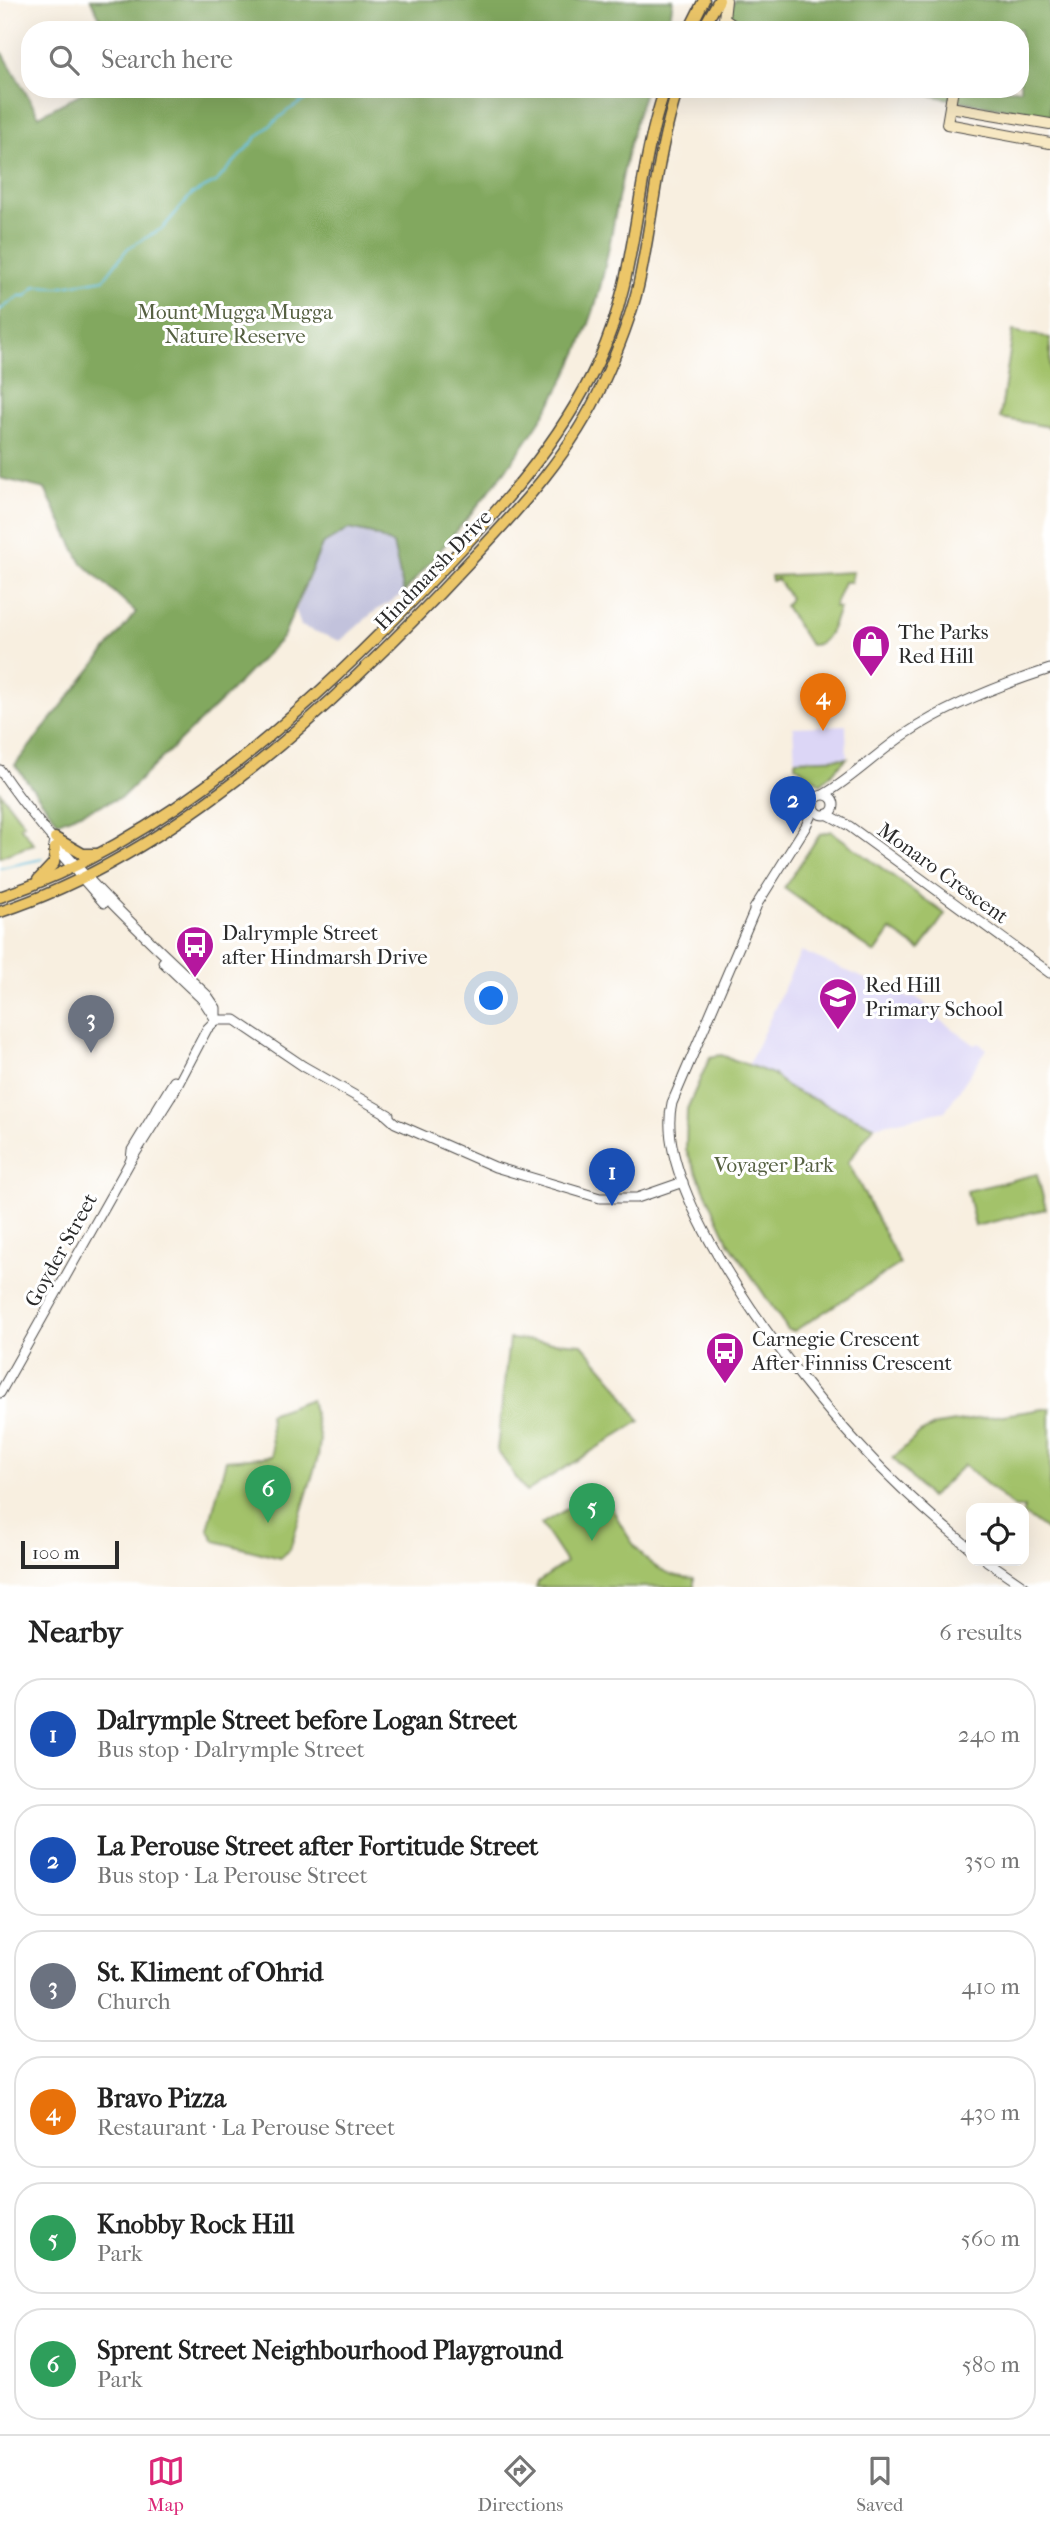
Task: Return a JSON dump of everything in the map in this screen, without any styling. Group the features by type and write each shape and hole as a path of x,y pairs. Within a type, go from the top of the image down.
{"main road":[{"path":"693,21 704,0"},
{"path":"707,21 719,0"},
{"path":"726,0 724,19 727,21"},
{"name":"Hindmarsh Drive","path":"0,897 75,867 104,852 188,799 322,688 432,581 547,450 587,384 619,308 634,246 650,144 663,98"},
{"name":"Hindmarsh Drive","path":"0,912 84,877 185,817 239,776 321,707 435,599 551,468 597,397 626,327 641,270 660,155 676,98"},
{"path":"952,98 947,124 1050,142"},
{"path":"950,107 1050,124"},
{"path":"31,886 54,863 55,843 83,854 104,852"}],"street":[{"path":"826,809 816,799 846,782 888,746 935,716 988,690 1050,669"},
{"path":"0,770 75,867 202,1000 214,1016 242,1024 303,1066 398,1123 495,1167 600,1198 637,1198 683,1182"},
{"path":"846,782 826,809 806,826 752,910 725,970 726,977 670,1113 671,1149 708,1237 793,1368 862,1449 908,1495 966,1545"},
{"name":"Monaro Crescent","path":"825,794 826,809 1050,973"},
{"name":"Goyder Street","path":"0,1393 131,1160 132,1150 173,1089 214,1016"},
{"path":"994,1566 1025,1587"}],"shaded area":[{"path":"349,529 372,534 393,544 404,593 374,612 340,641 301,626 296,610 322,545"},
{"path":"846,725 847,758 795,760 793,727"},
{"name":"Red Hill Primary School","path":"801,951 909,998 914,996 926,1004 925,1009 975,1045 979,1043 987,1049 945,1111 874,1126 788,1088 773,1074 748,1066"}],"green space":[{"path":"91,0 673,0 670,21 102,21"},
{"path":"735,0 1050,0 1050,117 945,98 1029,98 1029,21 723,21"},
{"name":"Mount Mugga Mugga Nature Reserve","path":"3,53 21,84 21,98 29,98 39,116 72,98 643,98 625,164 599,292 585,335 544,415 491,489 404,593 393,544 372,534 349,529 322,545 283,637 122,797 58,822 15,765 136,612 81,562 45,489 0,478 0,57"},
{"path":"1013,331 1050,338 1050,427 1000,418"},
{"path":"853,572 851,582 844,582 834,607 839,608 826,638 810,645 785,606 790,598 777,579 772,581 771,576"},
{"path":"847,758 821,784 795,765 795,760"},
{"path":"0,792 24,824 20,826 34,844 0,857"},
{"path":"831,831 945,914 920,950 891,930 875,953 784,888 820,834"},
{"name":"Voyager Park","path":"721,1055 773,1074 788,1088 874,1126 848,1162 900,1264 794,1331 788,1330 728,1241 686,1150 687,1109 710,1057"},
{"path":"1037,1174 1046,1209 975,1226 967,1191"},
{"path":"509,1339 582,1344 614,1381 640,1421 526,1492 497,1450"},
{"path":"311,1399 320,1440 318,1457 290,1550 280,1558 215,1541 208,1529 226,1460 273,1456 269,1414"},
{"path":"1050,1408 1050,1533 1029,1518 1029,1503 1009,1503 964,1465 930,1498 893,1458 920,1433 936,1425"},
{"path":"601,1489 627,1535 647,1560 676,1576 694,1578 694,1587 536,1587 538,1582 566,1562 541,1524"}],"waterway":[{"path":"0,310 19,296 26,296 36,286 58,287 104,279 128,248 163,228 192,194 216,182 258,136 287,111 308,98"},
{"path":"0,868 42,859"}],"place":[{"name":"The Parks Red Hill","path":"871,678"},
{"name":"Bravo Pizza","path":"823,731"},
{"name":"La Perouse Street after Fortitude Street","path":"793,834"},
{"name":"Dalrymple Street after Hindmarsh Drive","path":"195,979"},
{"name":"Red Hill Primary School","path":"838,1031"},
{"name":"St. Kliment of Ohrid","path":"91,1053"},
{"name":"Dalrymple Street before Logan Street","path":"612,1206"},
{"name":"Carnegie Crescent After Finniss Crescent","path":"725,1385"},
{"name":"Sprent Street Neighbourhood Playground","path":"268,1523"},
{"name":"Knobby Rock Hill","path":"592,1541"}]}
